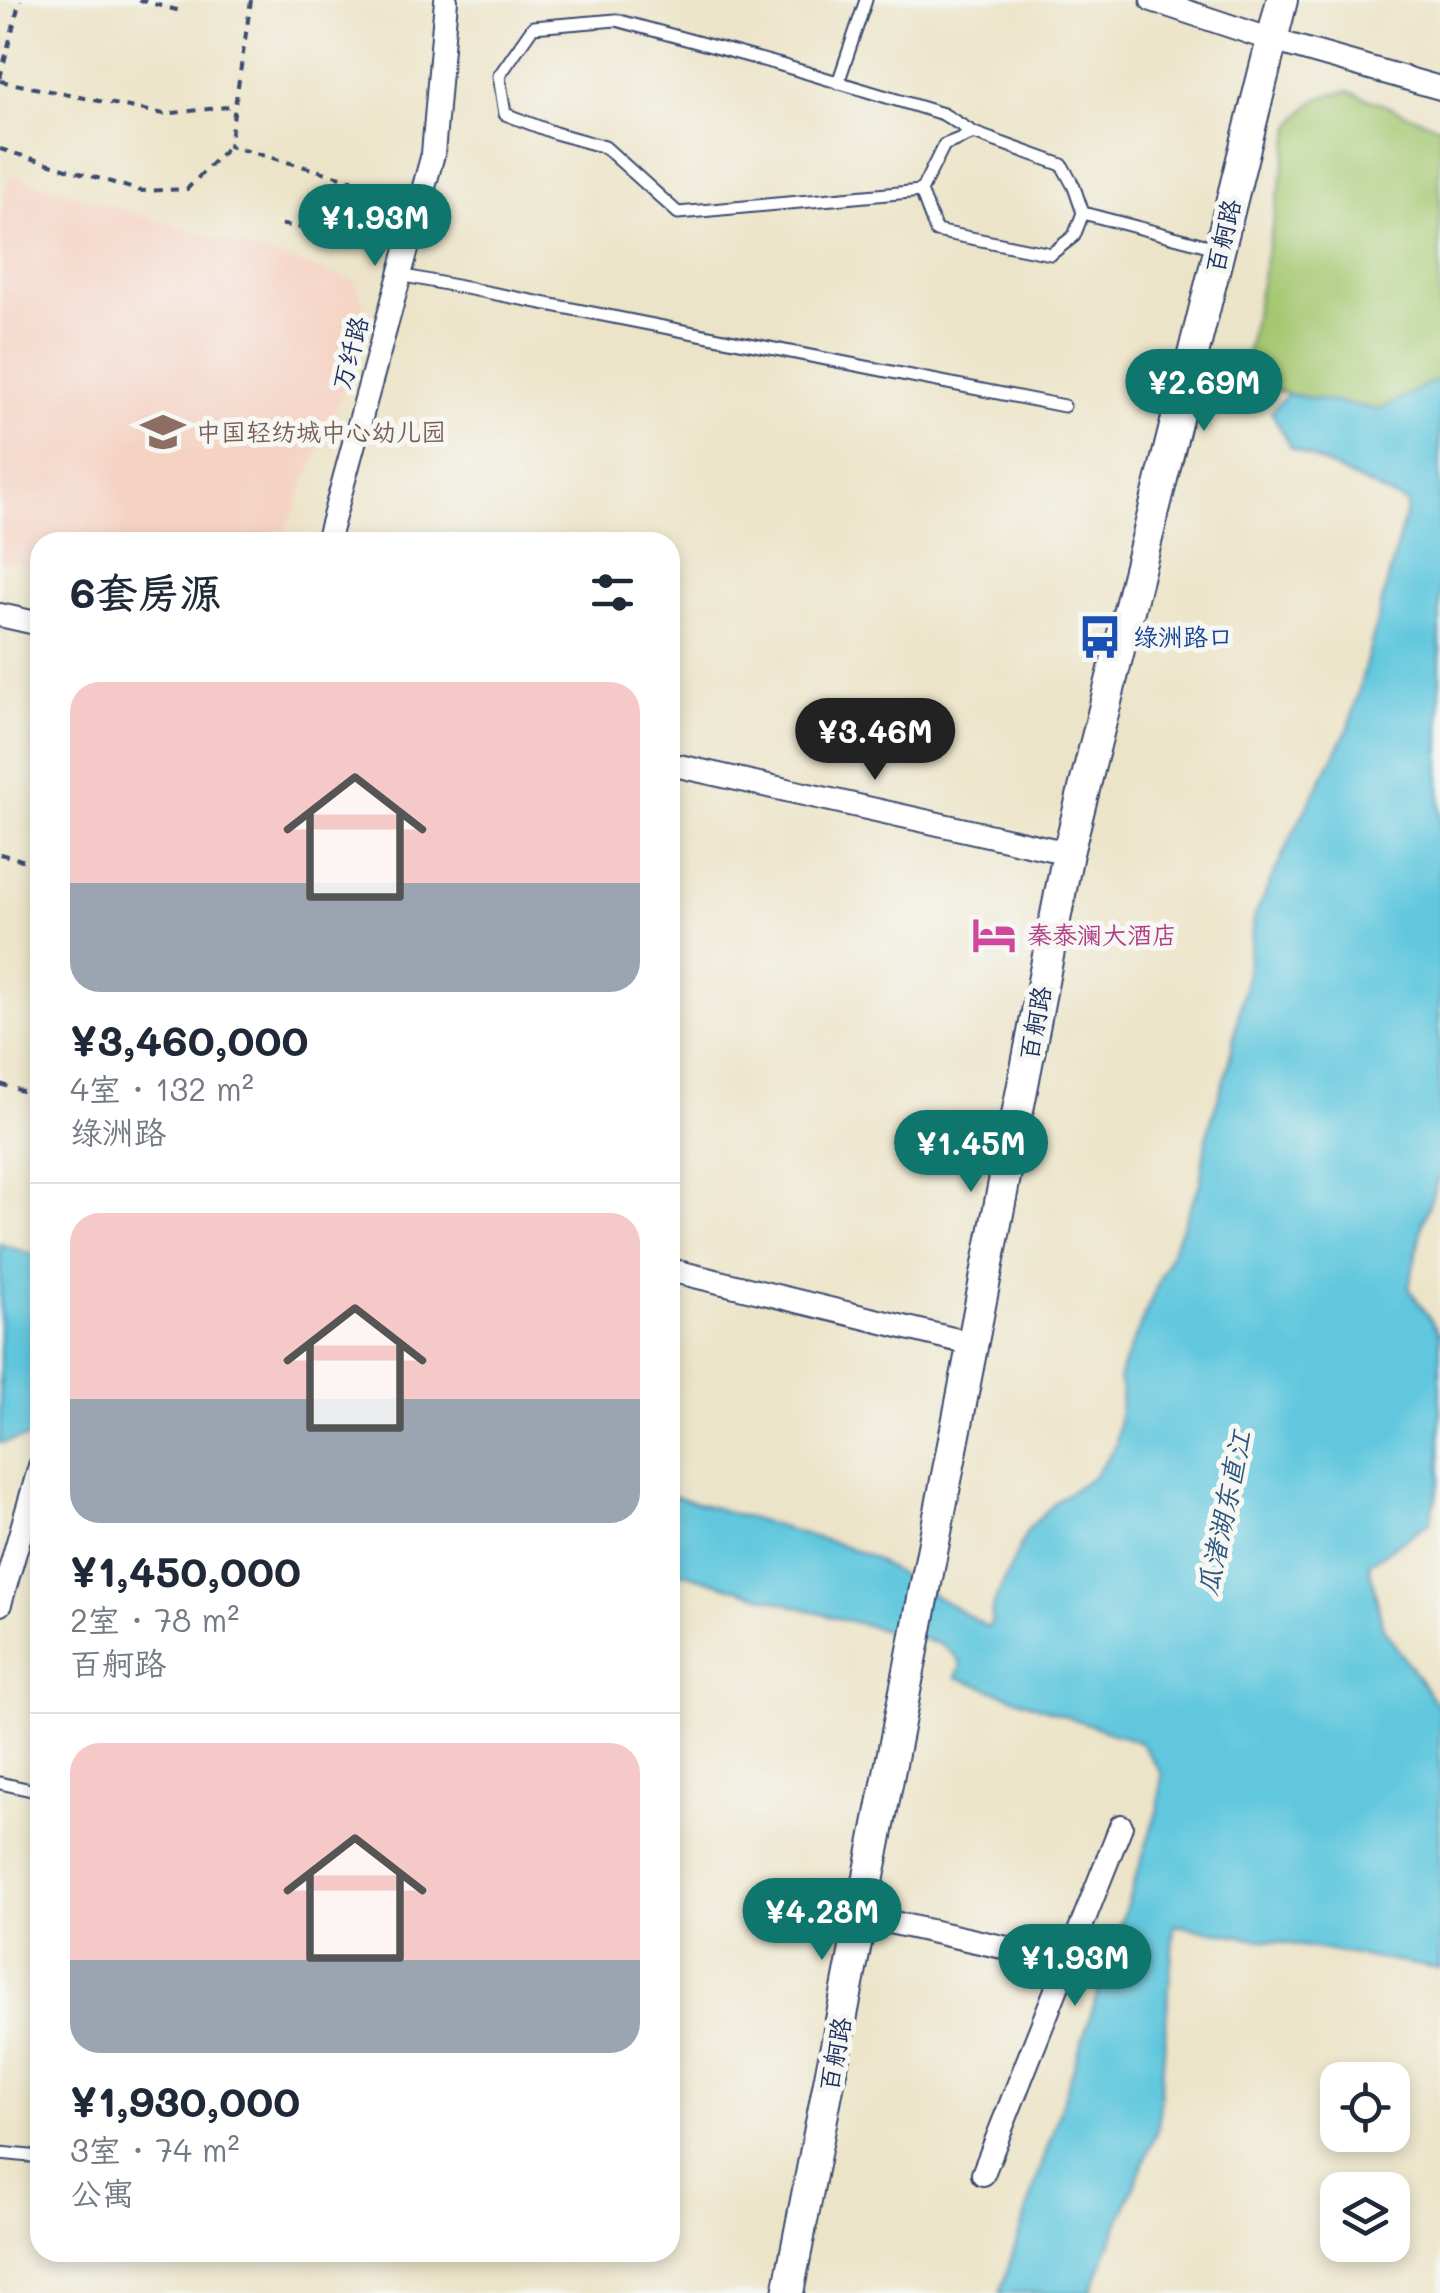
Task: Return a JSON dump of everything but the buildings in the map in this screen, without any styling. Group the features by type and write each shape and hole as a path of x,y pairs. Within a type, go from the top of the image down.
{"street":[{"name":"万纤路","path":"330,532 433,154 446,0"},
{"path":"1152,0 1272,40 1440,88"},
{"name":"百舸路","path":"788,2293 1068,852 1282,0"},
{"path":"0,615 30,622"},
{"path":"680,766 1068,852"},
{"path":"680,1272 972,1344"},
{"path":"0,1604 30,1501"},
{"path":"983,2174 1121,1826"},
{"path":"862,1916 1066,1961"}],"lane":[{"path":"838,83 866,0"},
{"path":"921,190 678,213 605,147 504,114 499,76 534,27 616,20 943,114 974,133 1062,165 1084,213 1074,236 1051,254 936,231 921,190 944,145 974,133"},
{"path":"1084,213 1220,249"},
{"path":"400,275 1064,406"},
{"path":"0,1782 30,1790"},
{"path":"0,2153 30,2156"}],"path":[{"path":"20,0 0,80 164,114 235,106"},
{"path":"139,0 184,12"},
{"path":"0,149 140,191 187,189 229,146 252,0"},
{"path":"229,146 352,180 340,212 321,231 278,224"},
{"path":"0,854 30,862"},
{"path":"0,1084 30,1094"}],"shaded area":[{"name":"中国轻纺城中心幼儿园","path":"10,175 355,281 371,321 286,532 30,532 30,567 0,560 0,211"}],"green space":[{"path":"1349,91 1440,127 1440,378 1380,410 1288,394 1242,378 1292,127 1316,101"}],"water":[{"name":"瓜渚湖东直江","path":"1440,378 1440,1174 1423,1221 1409,1288 1440,1334 1440,1480 1430,1522 1369,1564 1383,1628 1440,1709 1440,1969 1174,1925 1158,2127 1090,2293 1000,2293 1158,1809 1162,1774 1141,1743 956,1677 961,1665 941,1644 680,1572 680,1498 869,1556 987,1627 991,1624 992,1607 1028,1529 1059,1499 1094,1476 1116,1445 1122,1390 1118,1378 1200,1184 1207,1134 1228,1066 1246,979 1254,917 1349,727 1408,504 1290,447 1271,411 1288,394 1380,410"},
{"path":"0,1244 30,1254 30,1438 0,1443"}],"place":[{"name":"中国轻纺城中心幼儿园","path":"163,432"},
{"name":"绿洲路口","path":"1100,637"},
{"name":"秦泰澜大酒店","path":"994,935"}]}
